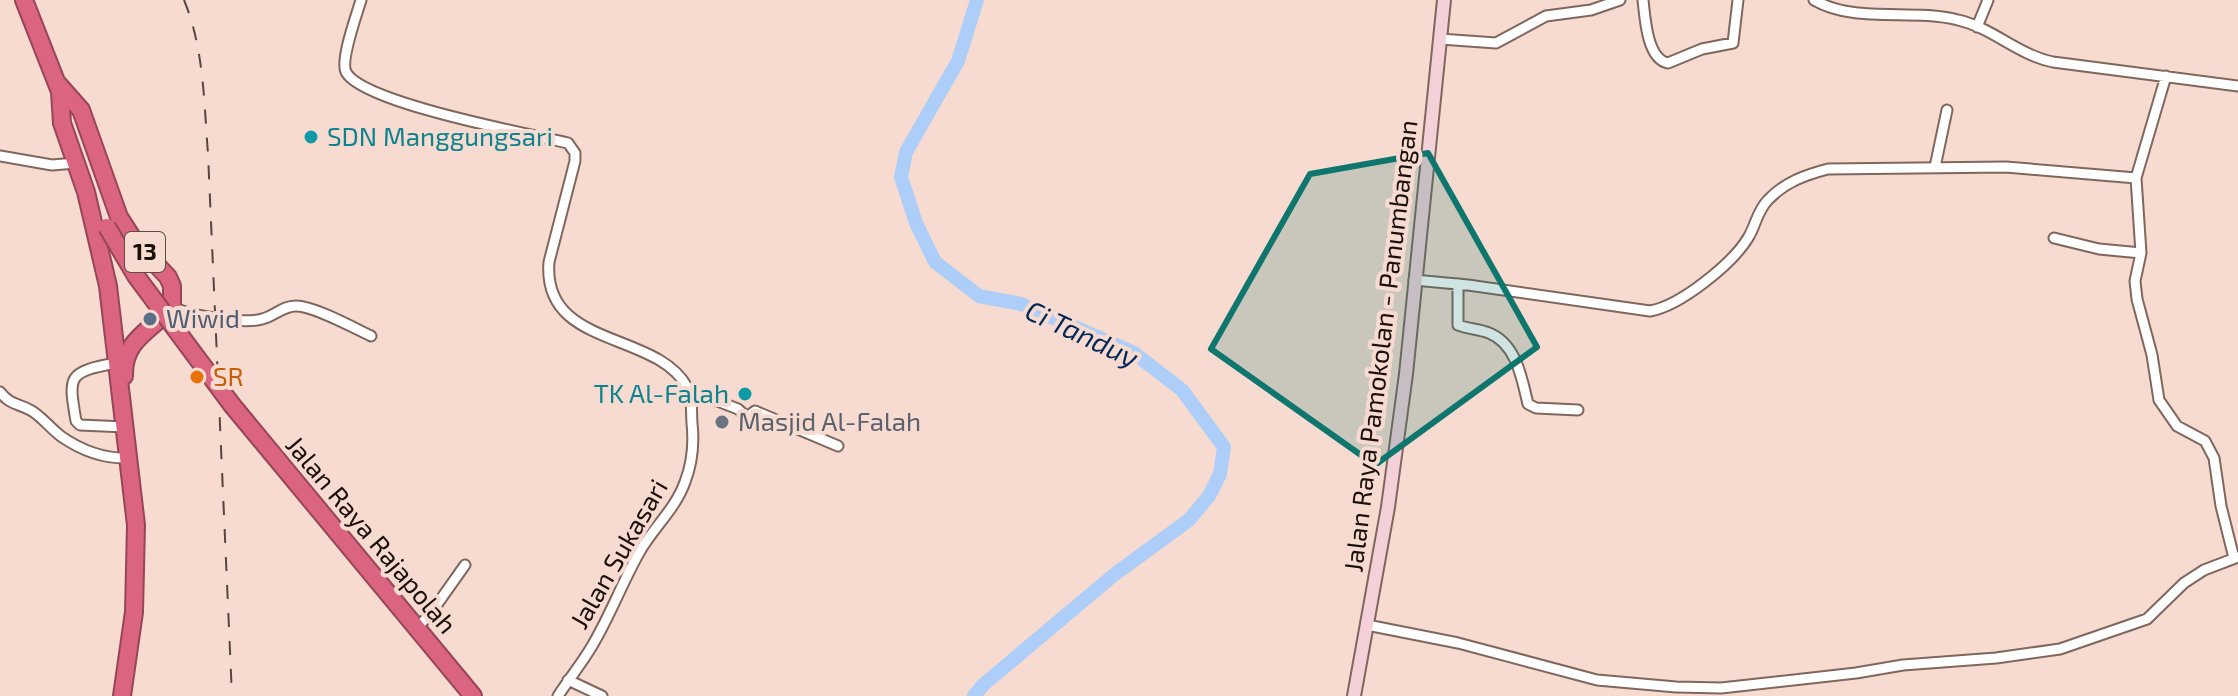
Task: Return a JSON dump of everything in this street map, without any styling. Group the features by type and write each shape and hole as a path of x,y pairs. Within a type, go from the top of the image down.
{"highway":[{"name":"13","path":"24,0 58,88 62,123 86,192 108,286 136,525 137,577 122,696"},
{"name":"13","path":"58,88 81,110 119,217 135,242 172,286 172,306 148,326 127,355 123,368 125,422"},
{"name":"Jalan Raya Rajapolah","path":"58,88 107,227 136,276 232,405 473,696"}],"main road":[{"name":"Jalan Raya Pamokolan - Panumbangan","path":"1354,696 1388,507 1406,374 1444,0"}],"street":[{"path":"361,0 344,63 352,79 369,89 435,113 568,143 572,147 575,161 549,262 548,277 555,300 573,320 649,354 681,378 689,390 738,409 747,417 755,411 838,446"},
{"path":"1440,39 1496,43 1546,16 1591,10 1620,0"},
{"path":"1643,0 1655,55 1658,60 1668,63 1702,49 1733,43 1738,0"},
{"path":"1814,0 1841,11 1923,14 1956,19 2036,58 2238,86"},
{"path":"1977,27 1988,0"},
{"path":"1367,625 1458,643 1597,680 1721,688 2060,649 2147,619 2184,583 2204,570 2236,557 2221,506 2214,458 2205,441 2177,426 2159,400 2135,281 2141,253 2136,178 2166,76"},
{"path":"1935,167 1947,110"},
{"path":"0,156 52,165 76,163"},
{"path":"1414,280 1660,310 1685,296 1734,255 1748,238 1765,202 1790,182 1828,169 2006,167 2136,178"},
{"path":"2054,238 2099,249 2141,253"},
{"path":"1458,284 1458,325 1497,338 1515,359 1522,373 1528,404 1536,408 1578,410"},
{"path":"172,306 203,317 257,320 270,317 287,307 305,307 371,336"},
{"path":"116,363 87,368 72,381 70,389 76,421 80,425 125,422"},
{"name":"Jalan Sukasari","path":"558,696 591,648 640,551 676,502 685,482 693,438 689,390"},
{"path":"0,392 8,402 28,408 62,437 81,447 106,457 129,458"},
{"path":"417,628 465,565"},
{"path":"568,680 602,696"}],"highlighted area":[{"path":"1428,153 1537,347 1375,465 1211,349 1310,174"}],"waterway":[{"name":"Ci Tanduy","path":"974,696 983,685 1115,574 1189,520 1209,496 1220,474 1224,447 1182,390 1134,353 1021,304 979,296 935,262 916,223 901,177 906,152 958,61 977,0"}],"railway":[{"path":"184,0 199,56 208,154 232,696"}],"place":[{"name":"SDN Manggungsari","path":"311,137"},
{"name":"Wiwid","path":"150,319"},
{"name":"SR","path":"197,377"},
{"name":"TK Al-Falah","path":"745,394"},
{"name":"Masjid Al-Falah","path":"722,422"}]}
